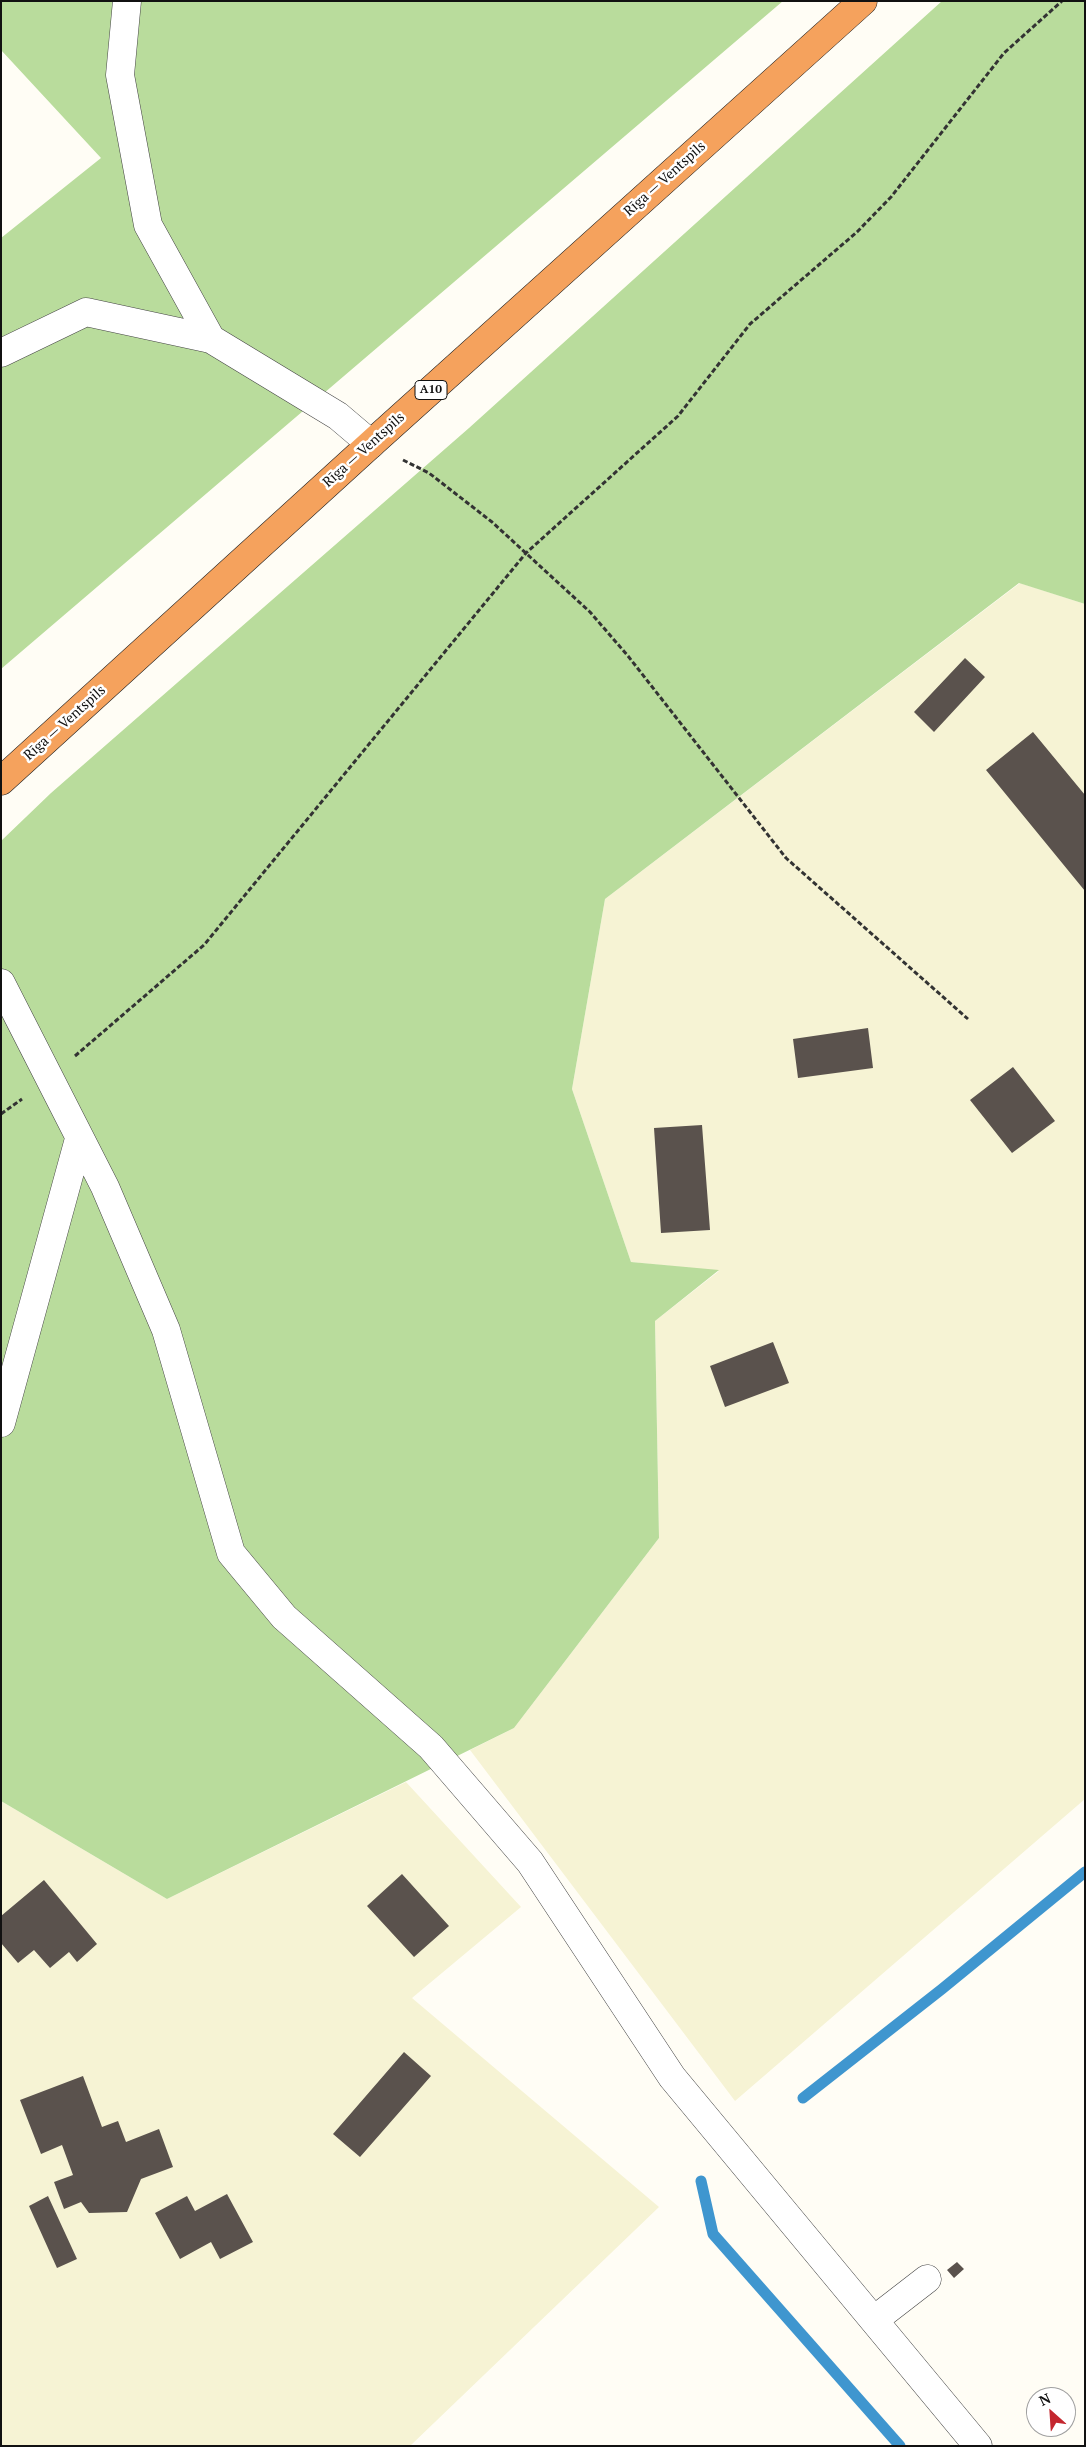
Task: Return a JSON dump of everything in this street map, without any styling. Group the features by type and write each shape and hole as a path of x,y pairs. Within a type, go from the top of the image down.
{"highway":[{"name":"Rīga — Ventspils","path":"1,781 371,444 863,1"}],"street":[{"path":"127,1 120,75 148,225 211,339"},
{"path":"1,352 86,312 211,339 338,416 371,444"},
{"path":"1,983 51,1077 79,1139 105,1187 166,1330 231,1552 284,1617 431,1747 530,1862 672,2077 978,2446"},
{"path":"1,1423 79,1139"},
{"path":"874,2320 927,2279"}],"path":[{"path":"51,1077 204,946 526,552 678,416 750,324 857,232 891,197 1004,54 1062,1"},
{"path":"371,444 429,473 492,522 590,612 628,656 786,858 968,1019"}],"shaded area":[{"path":"1020,583 1085,604 1085,1799 735,2101 470,1750 514,1728 659,1538 655,1321 719,1271 631,1262 572,1089 605,899"},
{"path":"406,1782 521,1907 412,1998 659,2207 410,2446 1,2446 1,1801 167,1899"}],"green space":[{"path":"1,1 783,1 1,669 1,238 101,158 1,50"},
{"path":"942,1 1085,1 1085,604 1019,583 605,899 572,1089 631,1262 719,1270 655,1321 659,1538 514,1728 167,1899 1,1801 1,841 51,793 469,428"}],"building":[{"path":"965,658 985,677 934,732 914,712"},
{"path":"1033,732 1085,795 1085,891 986,770"},
{"path":"868,1028 873,1068 798,1078 793,1039"},
{"path":"1013,1067 1055,1121 1012,1153 970,1100"},
{"path":"702,1125 710,1230 661,1233 654,1128"},
{"path":"773,1342 789,1383 725,1407 710,1366"},
{"path":"402,1874 449,1926 414,1957 367,1906"},
{"path":"44,1880 97,1944 77,1962 69,1952 50,1968 34,1950 18,1963 1,1943 1,1916"},
{"path":"404,2052 431,2076 360,2157 333,2134"},
{"path":"83,2076 102,2127 118,2121 126,2142 159,2129 173,2167 141,2179 127,2212 89,2213 81,2202 64,2209 54,2182 73,2175 62,2145 41,2154 20,2100"},
{"path":"227,2194 253,2242 220,2259 211,2242 180,2259 155,2213 187,2196 195,2211"},
{"path":"48,2196 77,2259 57,2268 29,2206"},
{"path":"957,2262 964,2269 954,2278 947,2270"}],"waterway":[{"path":"803,2098 942,1989 1085,1872"},
{"path":"701,2181 713,2234 900,2446"}]}
